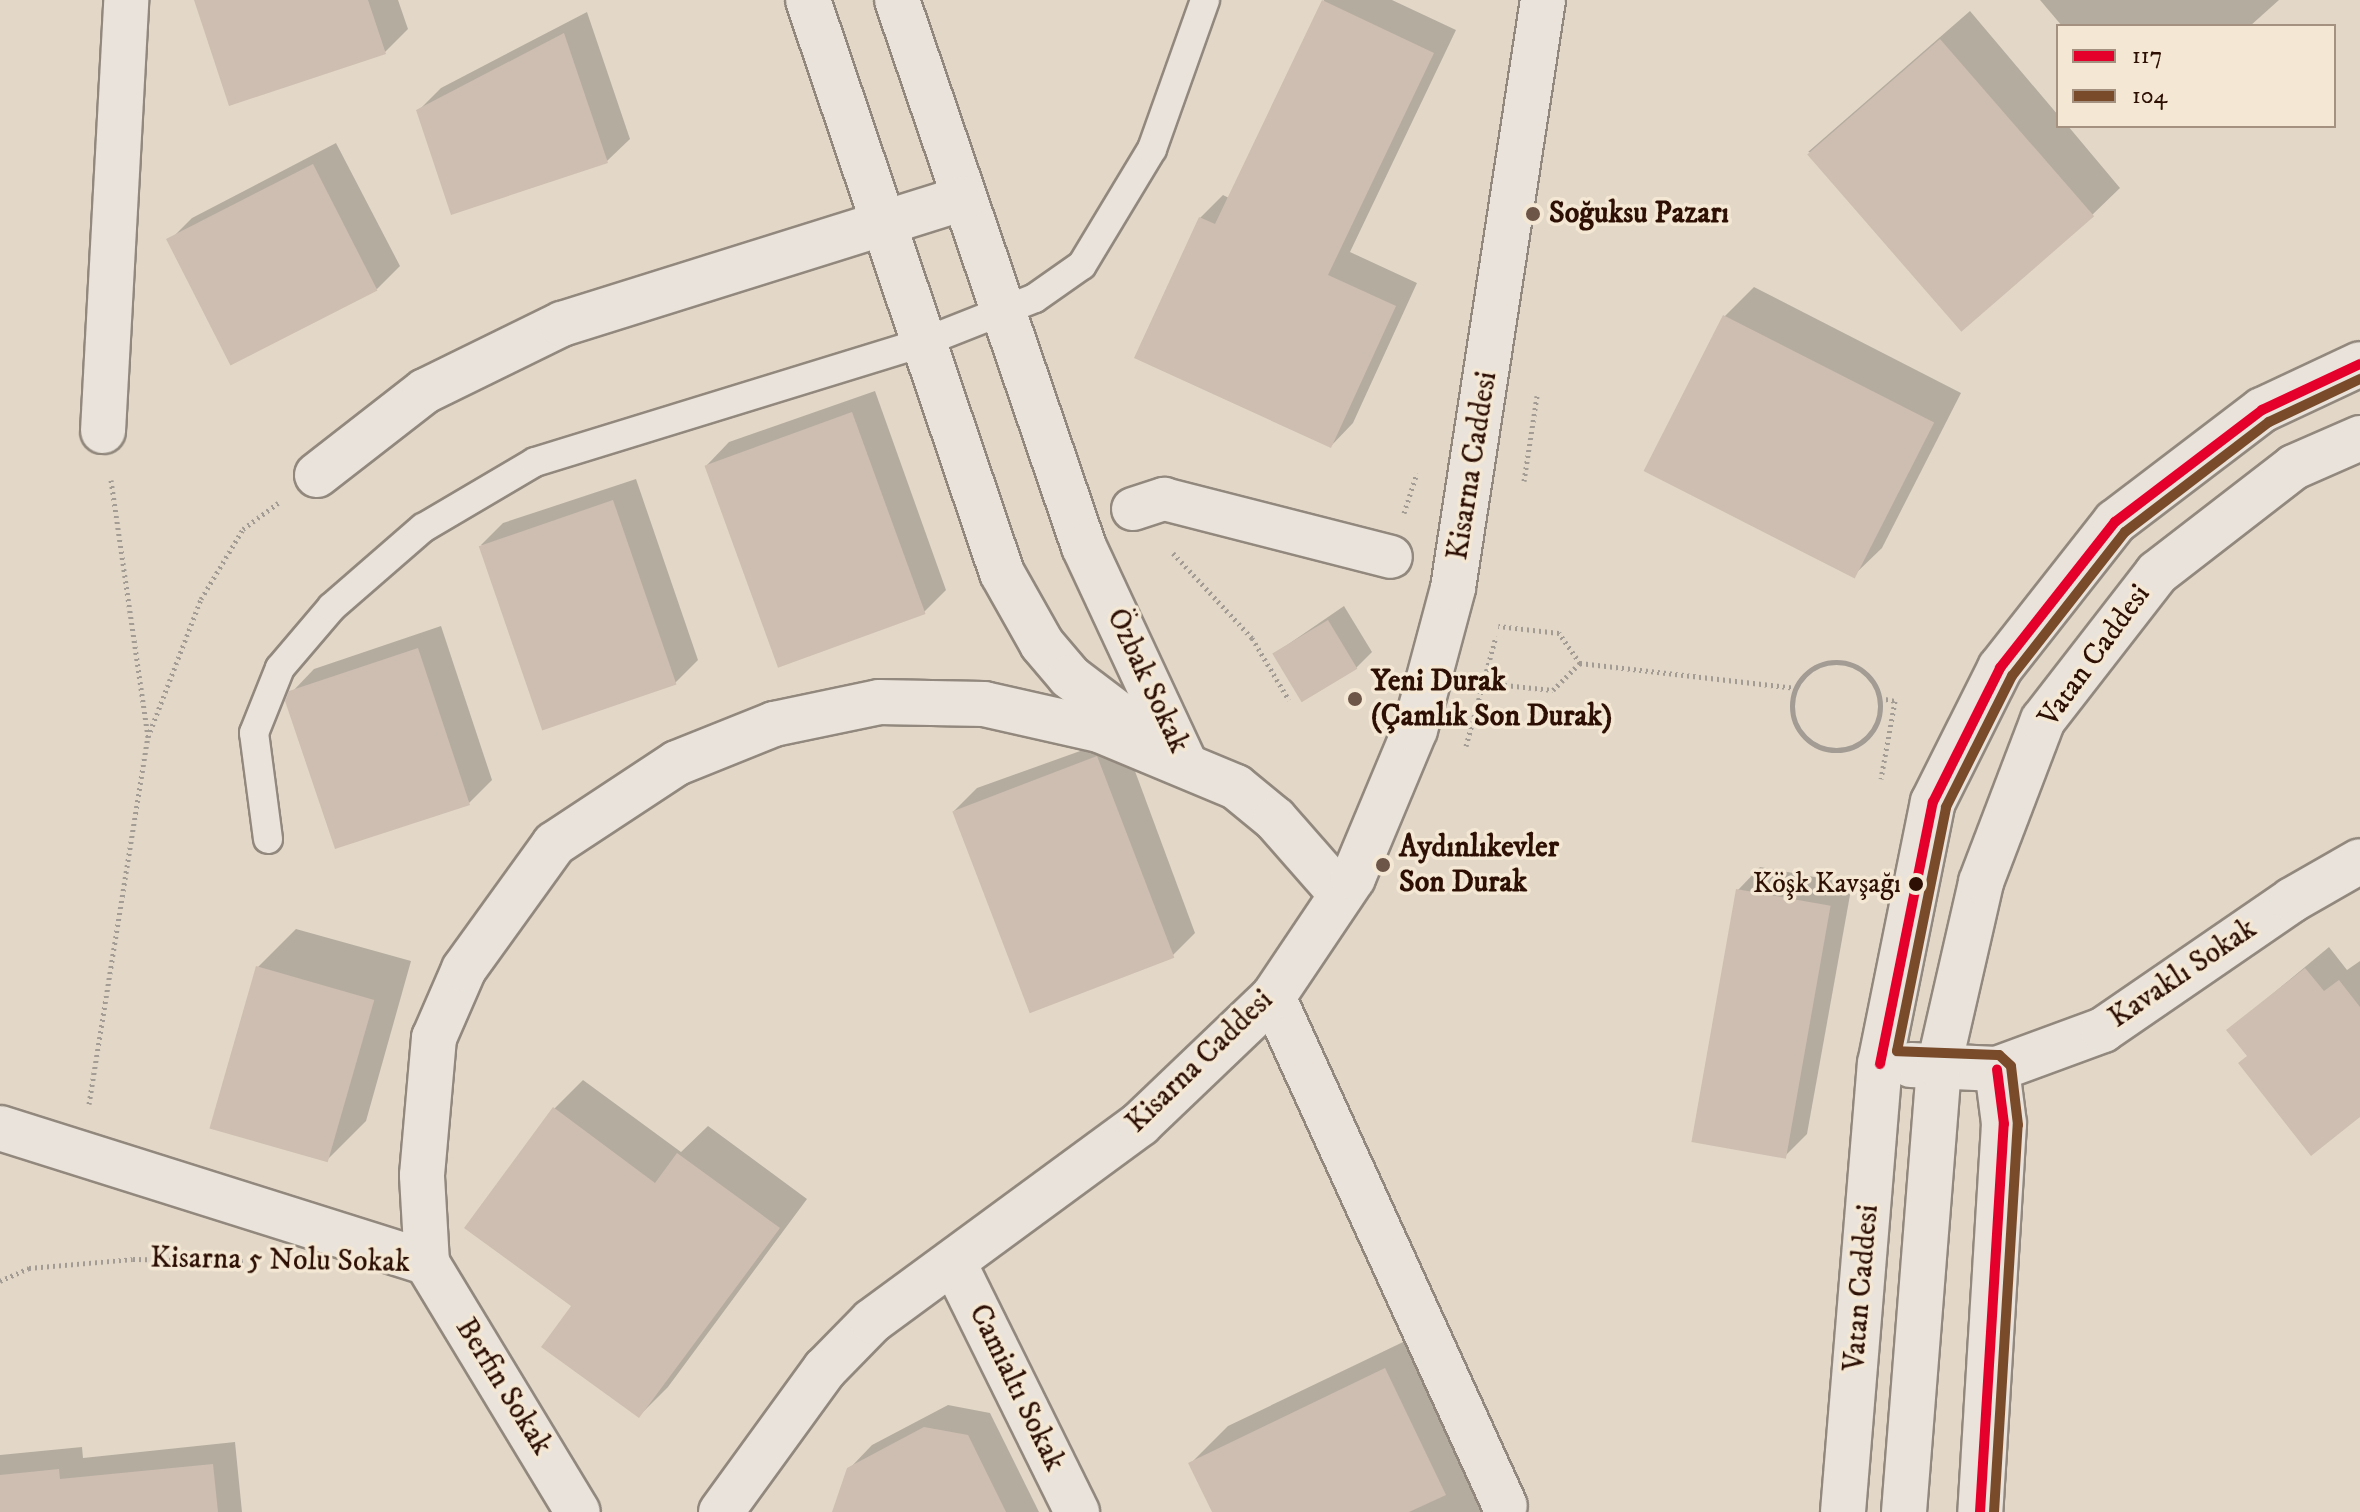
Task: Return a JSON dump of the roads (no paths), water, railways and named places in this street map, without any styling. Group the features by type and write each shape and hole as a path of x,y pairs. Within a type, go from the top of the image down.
{"street":[{"path":"103,431 126,0"},
{"name":"Özbak Sokak","path":"808,0 1002,573 1042,644 1070,677 1186,765"},
{"name":"Özbak Sokak","path":"897,0 1084,547 1186,765"},
{"name":"Kisarna Caddesi","path":"721,1512 825,1369 872,1321 1140,1124 1273,997 1341,894 1415,730 1453,588 1543,0"},
{"path":"317,475 425,391 562,324 883,220 964,198"},
{"name":"Vatan Caddesi","path":"1843,1512 1880,1064 1933,802 2000,668 2115,522 2262,410 2360,364"},
{"name":"Vatan Caddesi","path":"1904,1512 1939,1066 1981,882 2043,720 2157,573 2294,467 2360,438"},
{"path":"1133,509 1164,499 1391,557"},
{"name":"Kisarna 5 Nolu Sokak","path":"427,1263 422,1175 434,1038 464,969 554,844 665,771 774,724 879,702 984,704 1099,730 1236,787 1275,819 1341,894"},
{"name":"Kavaklı Sokak","path":"1997,1069 2103,1030 2292,900 2360,861"},
{"path":"1273,997 1505,1506"},
{"path":"1880,1064 1997,1069 2004,1124 1980,1512"},
{"path":"0,1128 427,1263"},
{"name":"Berfin Sokak","path":"427,1263 578,1512"},
{"name":"Camialtı Sokak","path":"954,1263 1077,1512"}],"lane":[{"path":"268,839 254,733 280,668 332,607 423,528 535,462 924,342 1035,298 1082,265 1152,149 1205,0"}],"place":[{"name":"Soğuksu Pazarı","path":"1533,214"},
{"name":"Yeni Durak (Çamlık Son Durak)","path":"1355,699"},
{"name":"Aydınlıkevler Son Durak","path":"1383,865"},
{"name":"Köşk Kavşağı","path":"1916,884"}]}
